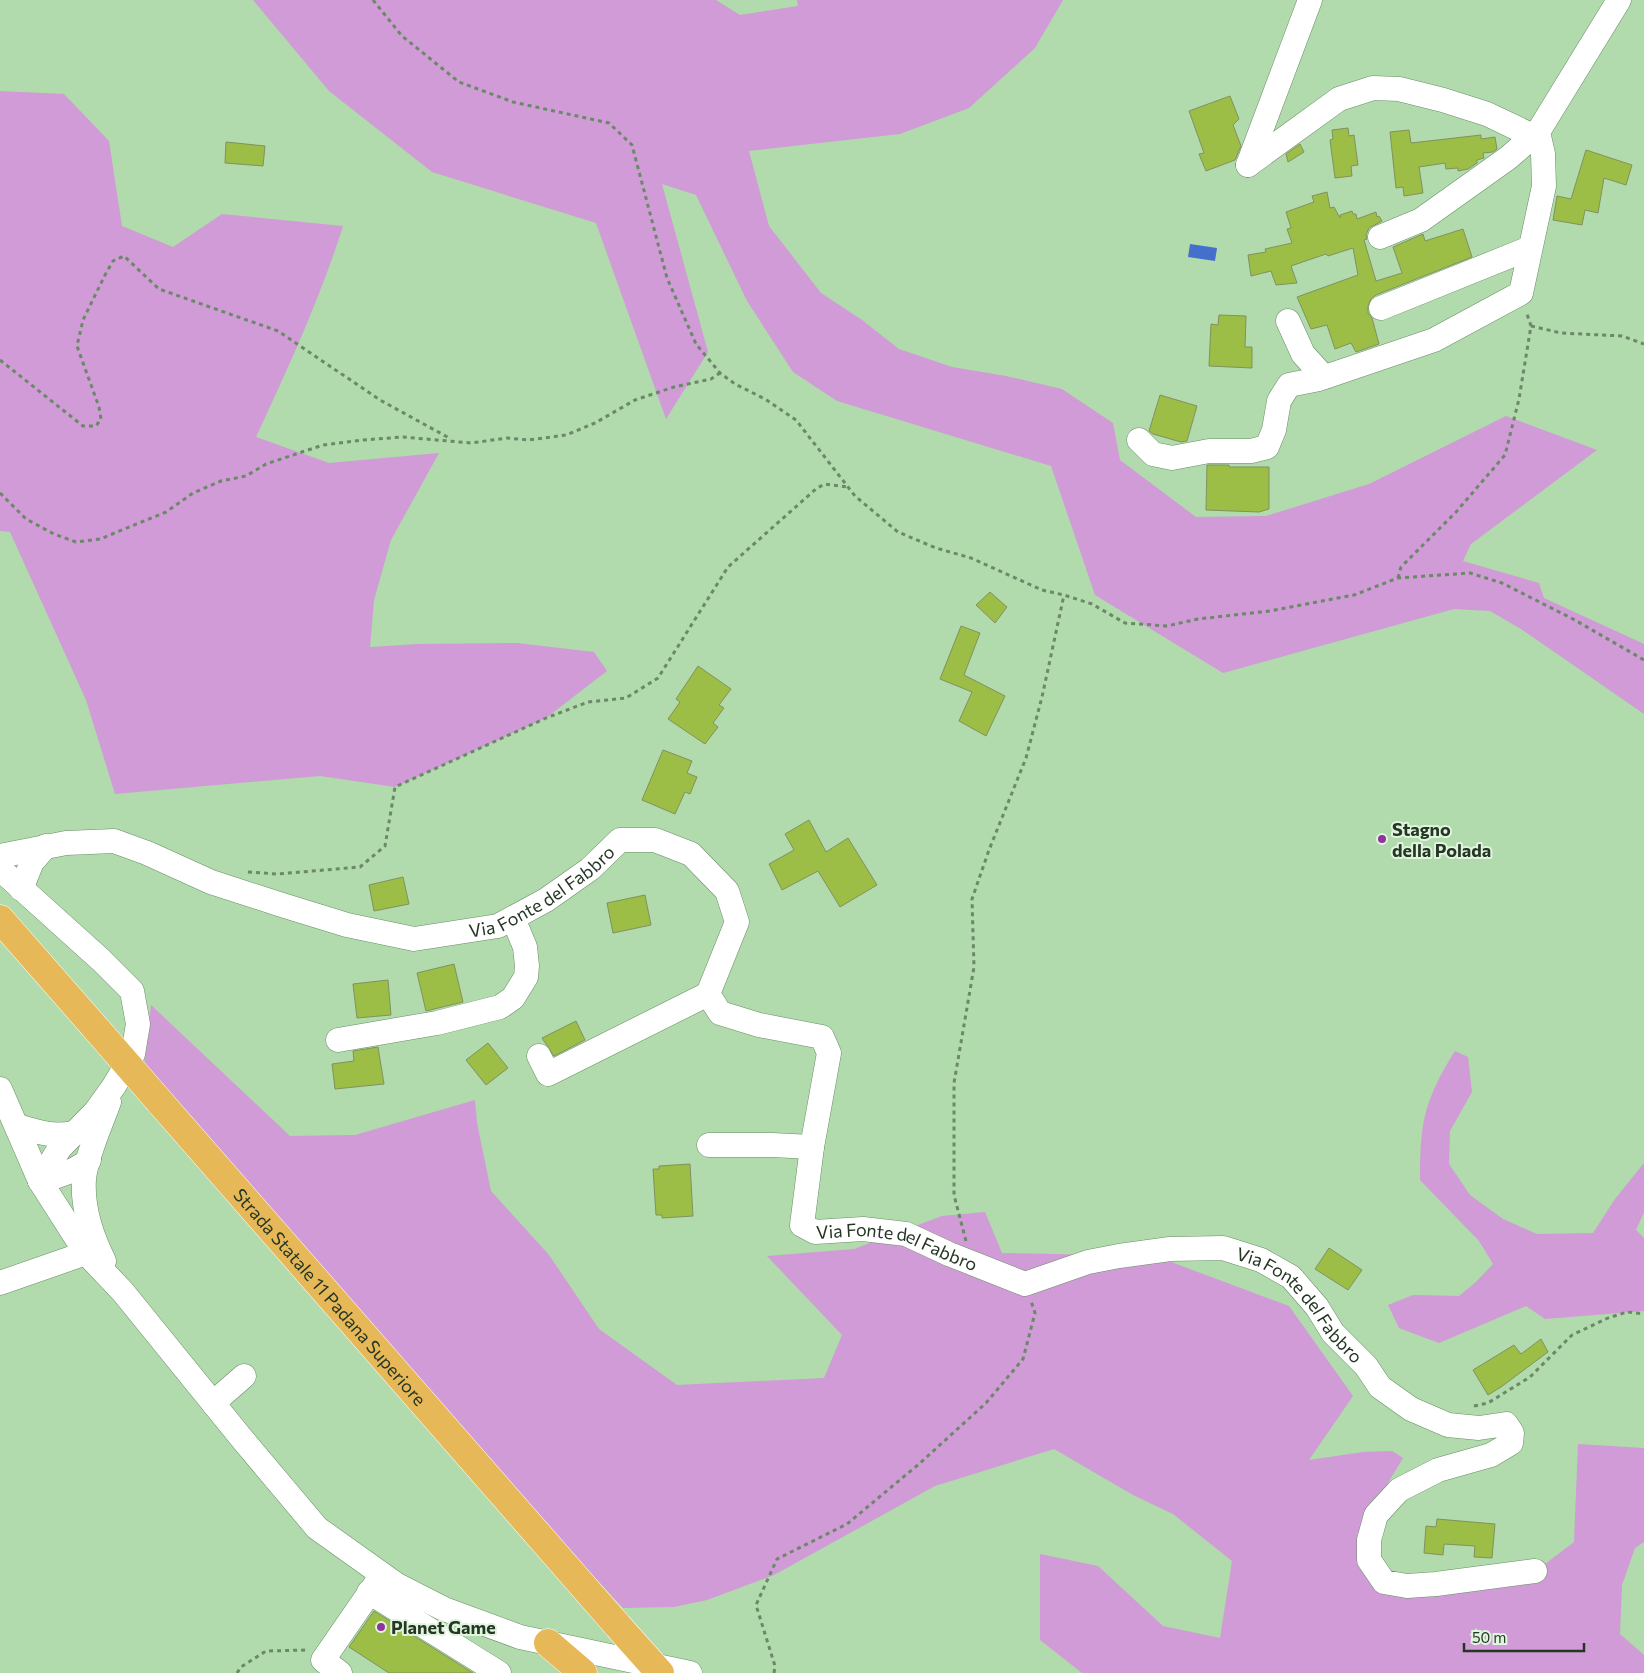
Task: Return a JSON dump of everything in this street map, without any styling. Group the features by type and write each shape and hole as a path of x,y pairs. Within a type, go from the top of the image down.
{"highway":[{"name":"Strada Statale 11 Padana Superiore","path":"0,920 660,1673"},
{"path":"548,1643 583,1673"}],"street":[{"path":"1139,440 1153,454 1172,458 1208,451 1251,451 1267,447 1274,430 1279,401 1289,385 1324,377 1434,340 1521,294 1544,186 1543,154 1536,134 1487,114 1442,100 1399,88 1373,88 1339,99 1248,165 1310,0"},
{"path":"1380,237 1421,220 1508,158 1536,134 1619,0"},
{"path":"1381,308 1530,248"},
{"path":"1288,321 1303,354 1324,377"},
{"name":"Via Fonte del Fabbro","path":"0,856 46,846 89,841 114,842 147,853 211,882 264,899 348,925 414,938 498,926 546,900 590,869 620,840 655,840 691,854 727,892 737,922 708,994 720,1013 759,1025 822,1037 829,1053 812,1147 802,1225 815,1232 863,1230 906,1234 949,1254 1025,1284 1088,1262 1170,1249 1223,1248 1261,1260 1291,1277 1317,1307 1332,1333 1366,1366 1380,1387 1411,1408 1448,1425 1479,1428 1506,1424 1512,1432 1511,1443 1491,1455 1438,1470 1399,1490 1376,1515 1369,1540 1369,1560 1384,1582 1407,1586 1436,1584 1535,1571"},
{"path":"21,889 32,862 46,846"},
{"path":"0,869 101,960 132,991 138,1024 132,1054 114,1086 96,1111 59,1149 40,1181"},
{"path":"338,1040 438,1023 500,1007 513,998 526,978 527,966 525,947 513,918"},
{"path":"539,1056 548,1074 708,994"},
{"path":"114,1086 84,1178 85,1212 96,1245 114,1282"},
{"path":"0,1089 40,1181 86,1253 114,1282 318,1528 376,1583 499,1673"},
{"path":"17,1126 44,1134 74,1133"},
{"path":"709,1145 772,1144 812,1147"},
{"path":"40,1181 78,1168 89,1160"},
{"path":"0,1283 86,1253"},
{"path":"213,1403 244,1376"},
{"path":"376,1583 398,1585 444,1609 520,1637 690,1673"},
{"path":"331,1666 376,1583"}],"path":[{"path":"373,0 402,36 458,82 513,102 609,123 632,146 667,278 696,344 720,373 735,384 765,399 796,420 855,496 898,532 936,548 970,558 1042,590 1092,604 1125,623 1167,626 1270,611 1354,595 1398,578 1470,573 1502,583 1573,619 1644,660"},
{"path":"0,360 83,426 96,426 101,419 99,407 77,346 83,320 105,275 113,261 124,256 159,289 278,331 380,400 454,441"},
{"path":"1398,578 1401,567 1456,512 1505,455 1520,399 1531,326 1521,294"},
{"path":"1531,326 1561,332 1622,336 1644,344"},
{"path":"0,493 26,519 54,534 76,542 100,539 166,512 193,493 221,480 246,476 266,464 323,445 403,437 471,443 507,438 529,440 566,435 596,424 635,400 711,379 720,373"},
{"path":"248,872 277,874 360,867 385,846 395,787 546,718 588,702 626,698 658,678 728,567 806,496 818,488 825,484 848,487"},
{"path":"973,1263 954,1195 954,1083 974,967 972,899 989,850 1026,758 1042,698 1064,595"},
{"path":"774,1673 775,1666 756,1605 777,1558 848,1524 919,1464 986,1403 1023,1359 1035,1313 1025,1284"},
{"path":"1468,1406 1488,1403 1530,1378 1572,1335 1608,1318 1627,1312 1644,1314"},
{"path":"237,1673 241,1667 266,1651 306,1649 331,1666"}],"shaded area":[{"path":"253,0 716,0 740,15 798,6 797,0 1063,0 1035,48 969,108 900,134 749,151 769,226 821,293 862,320 899,349 952,367 1006,376 1062,389 1113,423 1120,460 1196,517 1266,516 1369,484 1506,416 1597,450 1471,544 1463,561 1539,583 1544,598 1644,644 1644,714 1521,629 1490,611 1454,609 1223,673 1095,595 1051,466 837,401 793,372 747,301 696,195 662,184 708,352 666,419 596,223 432,172 329,91"},
{"path":"0,91 64,94 109,141 122,226 173,247 222,214 343,226 314,307 256,437 329,463 439,453 391,540 374,600 370,647 417,644 517,643 594,652 607,671 546,718 395,787 320,776 115,794 86,700 10,532 0,531"},
{"path":"151,1005 290,1136 355,1135 475,1100 477,1123 491,1191 549,1255 599,1329 677,1385 824,1378 842,1335 767,1256 854,1249 942,1216 985,1212 1002,1253 1155,1256 1289,1306 1353,1396 1309,1460 1363,1452 1392,1451 1403,1458 1357,1534 1358,1553 1375,1591 1417,1597 1532,1574 1574,1542 1578,1444 1644,1448 1644,1542 1635,1548 1622,1585 1620,1634 1644,1655 1644,1673 1082,1673 1040,1640 1040,1554 1098,1566 1163,1626 1220,1638 1232,1561 1173,1514 1133,1495 1054,1449 935,1486 774,1575 707,1600 674,1607 623,1608 407,1375 144,1065"},
{"path":"1455,1051 1468,1057 1472,1092 1450,1131 1449,1164 1470,1195 1503,1219 1537,1234 1593,1233 1615,1199 1644,1163 1644,1212 1636,1230 1644,1238 1644,1311 1545,1319 1526,1306 1439,1343 1399,1328 1388,1305 1413,1295 1459,1296 1493,1264 1479,1241 1420,1180 1421,1139 1426,1111 1438,1080"}],"water":[{"path":"1190,244 1217,248 1215,261 1188,257"}],"building":[{"path":"1230,96 1239,119 1233,125 1241,146 1235,160 1206,171 1199,154 1204,153 1189,111"},
{"path":"1348,128 1349,136 1354,135 1358,165 1351,166 1352,176 1335,178 1330,140 1333,139 1332,130"},
{"path":"1409,130 1411,143 1481,135 1481,139 1495,137 1497,149 1493,152 1483,153 1484,158 1477,160 1477,163 1468,169 1458,171 1458,168 1446,169 1445,163 1419,167 1423,193 1404,196 1403,187 1396,188 1390,132"},
{"path":"226,142 265,146 263,166 225,163"},
{"path":"1300,144 1304,152 1288,162 1286,154"},
{"path":"1586,150 1632,165 1626,185 1604,178 1598,213 1585,210 1582,225 1553,220 1557,196 1571,199"},
{"path":"1327,192 1330,208 1334,207 1340,218 1340,215 1352,211 1353,214 1356,214 1357,219 1376,212 1377,217 1379,216 1382,221 1369,228 1366,235 1367,239 1364,240 1376,281 1402,273 1393,247 1423,234 1425,241 1463,229 1472,257 1376,295 1371,299 1368,313 1372,318 1379,344 1356,352 1351,343 1335,349 1327,325 1311,329 1297,297 1358,275 1353,248 1328,256 1326,254 1291,266 1297,283 1276,285 1271,271 1251,276 1248,255 1266,252 1265,249 1292,243 1287,229 1291,228 1286,212 1314,202 1312,196"},
{"path":"1219,315 1246,316 1245,347 1252,347 1252,368 1209,366 1211,324 1218,325"},
{"path":"1160,395 1197,406 1187,441 1181,442 1153,434 1149,431"},
{"path":"1207,465 1269,467 1269,509 1259,512 1206,510"},
{"path":"990,592 1007,607 995,623 976,605"},
{"path":"961,626 980,633 964,675 1005,696 986,736 959,721 972,692 940,679"},
{"path":"698,666 731,689 719,705 724,708 713,723 718,727 705,744 668,719 680,702 676,699"},
{"path":"663,750 692,761 687,773 697,777 690,794 685,792 675,814 642,800"},
{"path":"809,820 826,852 848,838 877,885 840,907 818,871 782,890 769,864 794,850 785,834"},
{"path":"403,877 409,904 374,911 369,885"},
{"path":"645,895 651,925 613,933 607,903"},
{"path":"454,964 463,1002 426,1011 417,973"},
{"path":"388,980 391,1015 357,1018 353,984"},
{"path":"576,1021 585,1040 554,1056 542,1038"},
{"path":"488,1043 508,1068 486,1085 466,1060"},
{"path":"378,1047 384,1084 335,1089 332,1064 354,1061 353,1051"},
{"path":"690,1164 693,1216 662,1218 662,1215 656,1215 653,1169 659,1169 659,1166"},
{"path":"1329,1248 1362,1270 1348,1290 1315,1269"},
{"path":"1541,1339 1548,1352 1488,1395 1473,1370 1514,1345 1521,1354"},
{"path":"1437,1519 1495,1524 1492,1558 1474,1557 1475,1546 1444,1544 1443,1555 1424,1553 1426,1526 1436,1527"},
{"name":"Planet Game","path":"374,1611 473,1673 389,1673 349,1647"}],"place":[{"name":"Stagno della Polada","path":"1382,839"},
{"name":"Planet Game","path":"381,1627"}]}
